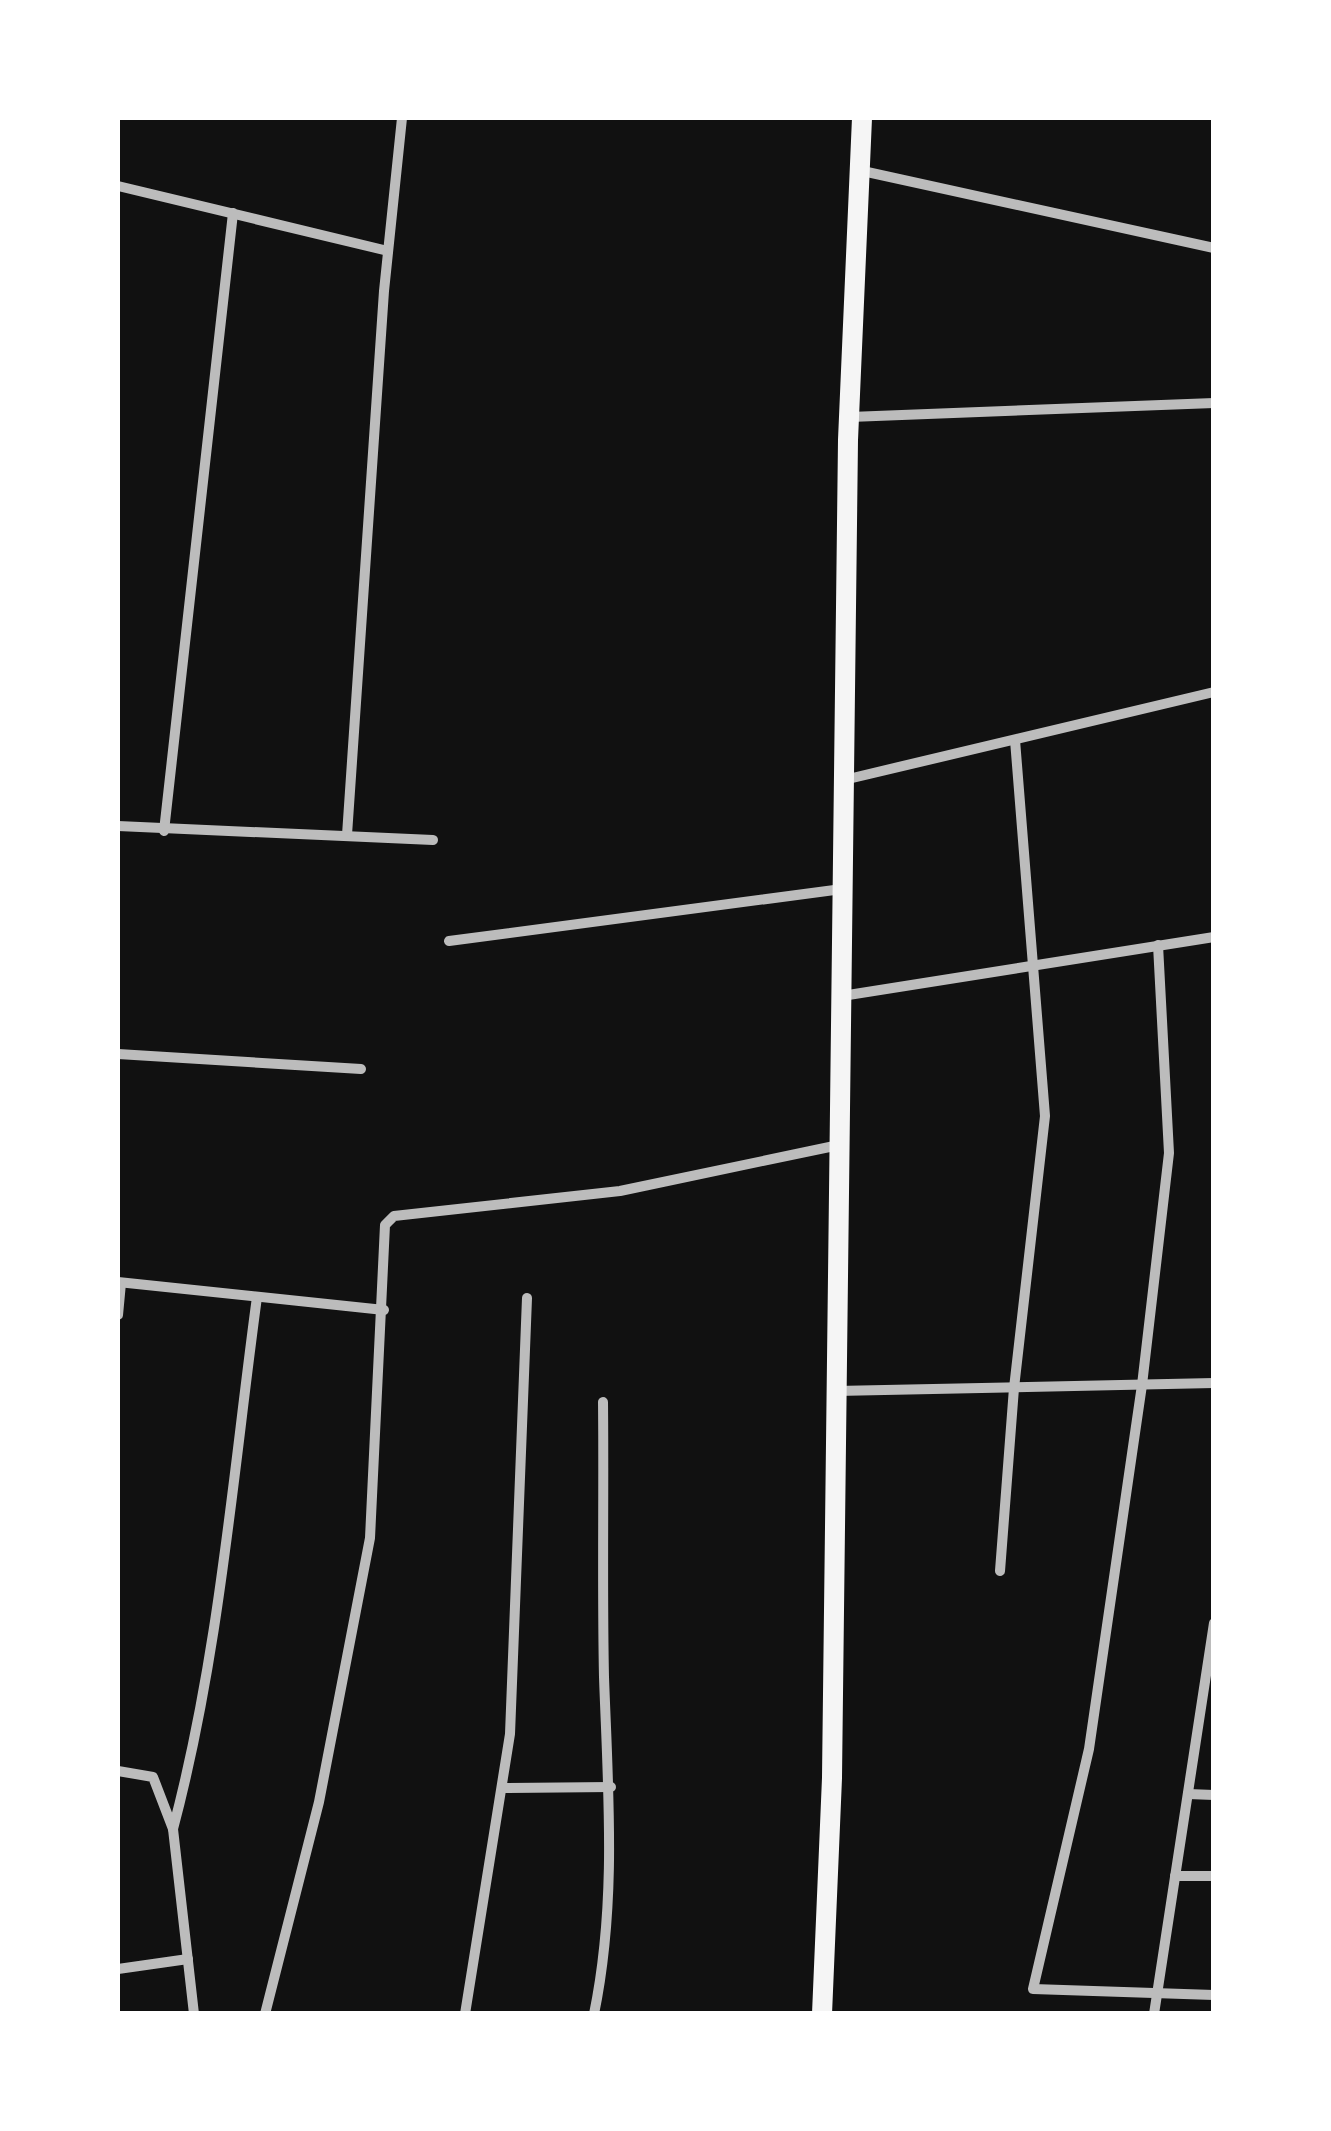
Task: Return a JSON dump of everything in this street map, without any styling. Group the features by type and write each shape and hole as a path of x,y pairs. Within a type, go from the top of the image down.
{"main road":[{"path":"822,2014 832,1778 848,417 862,118"}],"street":[{"path":"347,835 388,251 402,118"},
{"path":"857,169 1214,248"},
{"path":"118,186 388,251"},
{"path":"164,832 233,213"},
{"path":"848,417 1214,403"},
{"path":"843,780 1214,692"},
{"path":"1000,1571 1014,1388 1045,1116 1015,740"},
{"path":"118,826 164,832 433,840"},
{"path":"449,941 842,888"},
{"path":"841,996 1214,936"},
{"path":"1158,945 1169,1153 1142,1385 1088,1750 1033,1989 1158,1990 1214,1996"},
{"path":"118,1054 361,1069"},
{"path":"265,2014 319,1802 370,1538 384,1310 385,1225 394,1216 620,1191 839,1145"},
{"path":"118,1315 119,1282 384,1310"},
{"path":"173,1829 204,1693 257,1297"},
{"path":"465,2014 510,1734 527,1298"},
{"path":"836,1391 1214,1384"},
{"path":"594,2014 604,1966 610,1786 604,1678 603,1402"},
{"path":"1154,2014 1214,1623"},
{"path":"118,1771 153,1778 173,1829 194,2014"},
{"path":"502,1788 610,1786"},
{"path":"1188,1794 1214,1796"},
{"path":"1175,1876 1214,1876"},
{"path":"118,1969 188,1959"}]}
